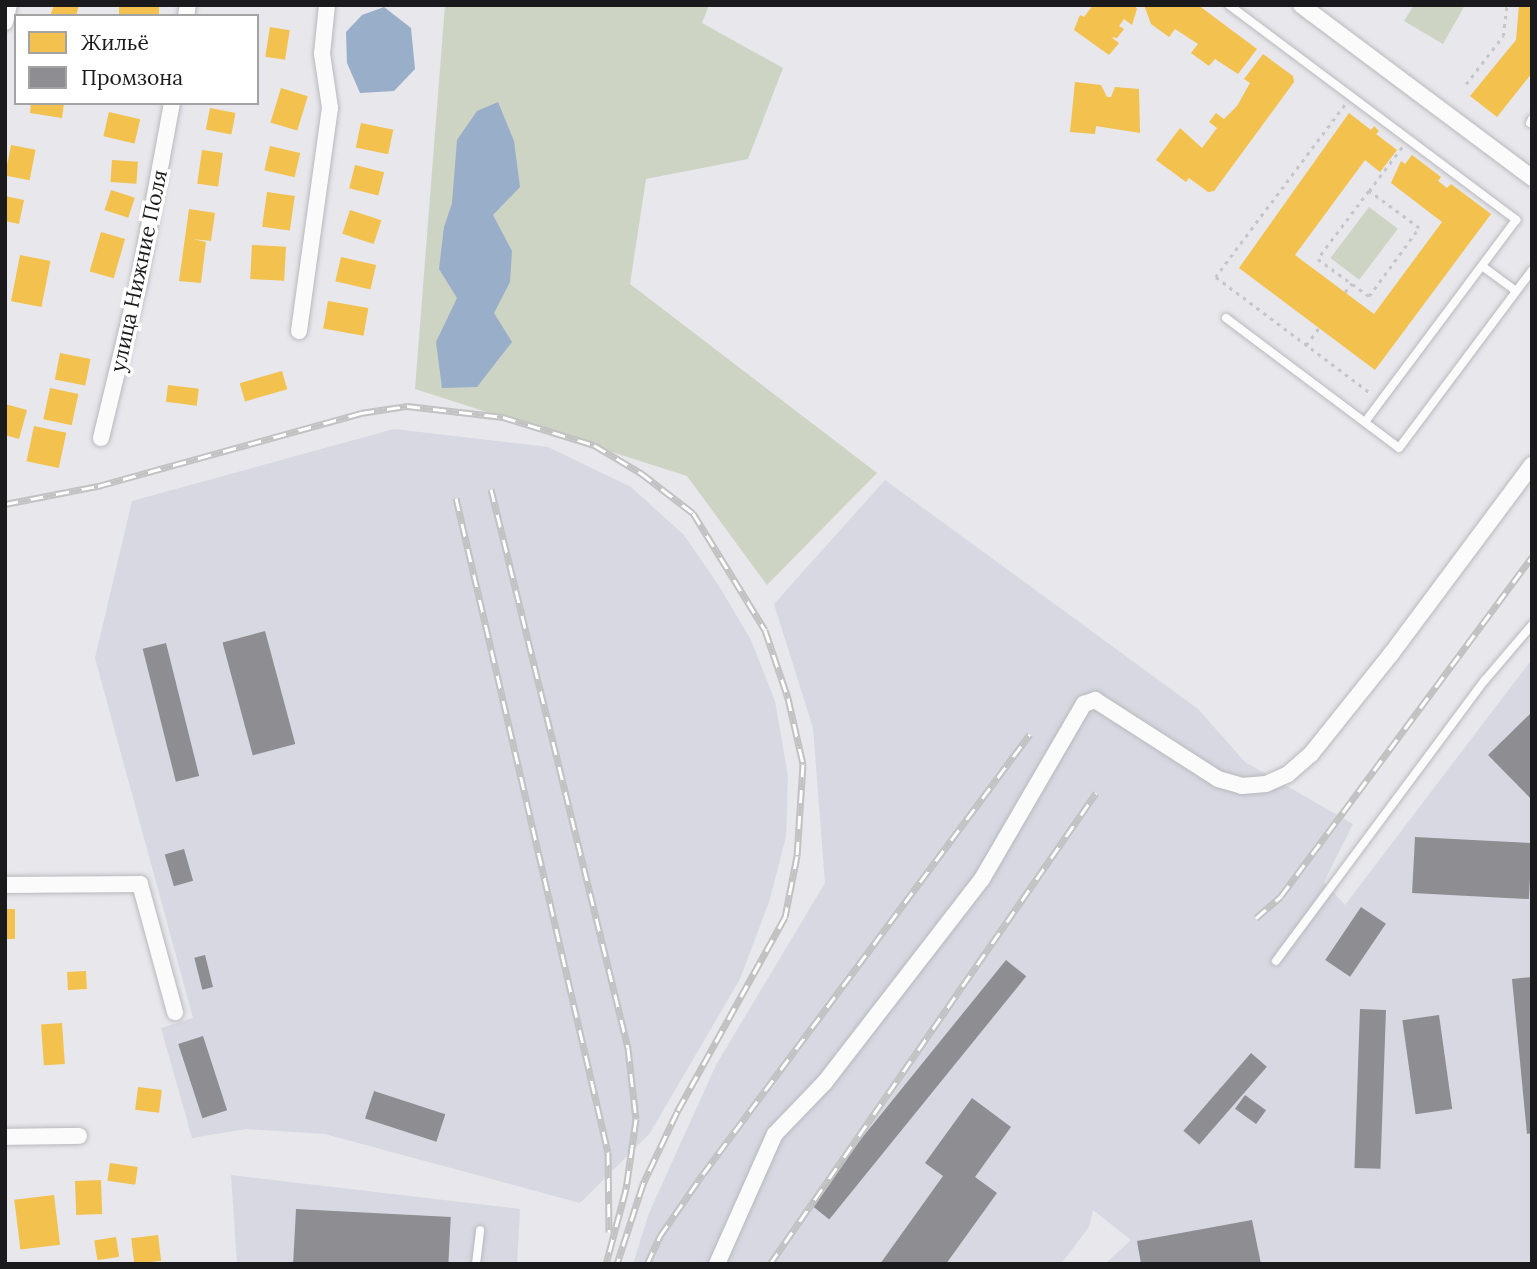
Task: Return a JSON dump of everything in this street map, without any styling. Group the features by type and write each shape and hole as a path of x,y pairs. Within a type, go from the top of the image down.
{"street":[{"path":"5,22 9,5"},
{"path":"299,331 330,108 322,54 327,5"},
{"path":"1301,5 1532,178"},
{"name":"улица Нижние Поля","path":"102,438 139,281 172,105"},
{"path":"717,1264 775,1135 825,1082 982,879 1084,704 1095,700 1218,779 1242,786 1266,784 1288,774 1311,754 1391,654 1532,465"},
{"path":"5,886 140,884 175,1012"},
{"path":"5,1137 79,1136"}],"lane":[{"path":"1229,5 1516,220 1365,422"},
{"path":"1482,266 1516,292"},
{"path":"1226,318 1399,448 1532,270"},
{"path":"1276,961 1485,680 1532,625"},
{"path":"476,1264 480,1230"}],"path":[{"path":"1466,84 1503,36 1507,5"},
{"path":"1351,96 1216,277 1381,401"},
{"path":"1369,191 1419,228 1369,296 1318,259 1369,191 1408,139"},
{"path":"1345,292 1352,284"},
{"path":"1306,345 1319,328"}],"shaded area":[{"path":"394,429 548,447 631,487 684,535 719,586 751,640 775,701 788,776 786,837 769,902 740,979 650,1133 580,1203 325,1134 246,1129 192,1138 161,1028 193,1018 95,658 132,501"},
{"path":"885,480 1198,709 1245,762 1353,824 1324,882 1345,905 1532,659 1532,1264 1105,1264 1131,1240 1093,1210 1089,1227 1061,1264 633,1264 649,1213 716,1065 825,883 813,728 774,604"},
{"path":"231,1175 520,1209 517,1264 237,1264"}],"green space":[{"path":"445,5 709,5 702,23 783,68 748,159 646,179 630,284 877,473 767,585 687,476 415,389"},
{"path":"1414,5 1465,5 1443,44 1404,21"},
{"path":"1369,207 1398,229 1359,280 1330,258"}],"water":[{"path":"384,7 411,28 415,69 394,91 360,93 347,63 346,32 362,15"},
{"path":"498,102 514,141 520,187 493,215 512,251 510,282 494,313 512,342 477,387 442,388 436,342 457,298 439,269 444,227 452,203 457,140 477,111"}],"building: Жильё":[{"path":"54,5 79,5 77,14 51,14"},
{"path":"119,5 159,5 159,14 119,14"},
{"path":"1093,5 1134,5 1137,9 1132,25 1124,19 1119,26 1124,29 1117,38 1111,37 1119,43 1109,55 1074,30 1080,15 1084,17"},
{"path":"1144,5 1198,5 1257,49 1238,74 1215,59 1209,66 1191,53 1198,44 1175,29 1169,37 1151,24"},
{"path":"1519,5 1532,5 1532,73 1497,117 1470,96 1516,40"},
{"path":"270,27 290,30 285,60 265,57"},
{"path":"1263,54 1293,76 1294,82 1214,191 1208,192 1189,178 1186,182 1156,160 1180,128 1202,148 1217,128 1209,122 1216,113 1224,119 1237,106 1250,83 1244,79"},
{"path":"1075,82 1101,85 1107,97 1111,97 1115,87 1139,89 1140,133 1096,126 1095,134 1070,132"},
{"path":"281,88 308,96 297,131 270,122"},
{"path":"31,105 64,105 62,118 30,113"},
{"path":"210,108 236,113 231,135 206,130"},
{"path":"109,112 140,119 135,144 103,136"},
{"path":"1349,113 1371,130 1374,126 1379,131 1376,134 1397,150 1380,172 1365,160 1295,255 1374,314 1442,222 1391,183 1401,161 1405,164 1412,155 1441,177 1438,181 1447,188 1451,184 1491,214 1375,370 1239,268"},
{"path":"361,123 393,130 388,154 356,147"},
{"path":"11,145 36,150 30,180 5,175"},
{"path":"270,146 300,153 295,177 264,170"},
{"path":"202,150 223,153 218,187 197,184"},
{"path":"112,160 138,162 136,184 110,182"},
{"path":"355,165 384,172 378,196 349,188"},
{"path":"111,190 135,198 128,218 105,210"},
{"path":"267,192 295,196 290,231 262,227"},
{"path":"5,196 24,200 19,224 5,221"},
{"path":"189,209 215,213 211,241 193,239 206,242 201,283 179,281"},
{"path":"350,210 381,220 374,244 342,234"},
{"path":"101,232 125,239 114,278 90,271"},
{"path":"252,245 286,247 284,281 250,279"},
{"path":"20,255 50,261 41,307 11,301"},
{"path":"341,257 376,265 370,289 335,281"},
{"path":"328,301 368,308 364,336 323,329"},
{"path":"60,353 90,359 85,385 55,380"},
{"path":"282,371 287,389 245,401 240,383"},
{"path":"168,385 199,389 197,406 166,402"},
{"path":"50,388 78,394 72,425 43,419"},
{"path":"5,404 27,410 19,439 5,435"},
{"path":"34,426 66,433 59,468 27,461"},
{"path":"5,909 15,909 15,939 5,939"},
{"path":"86,971 87,989 68,990 67,972"},
{"path":"62,1023 65,1064 44,1065 41,1024"},
{"path":"138,1087 162,1090 159,1113 135,1110"},
{"path":"110,1163 138,1167 135,1185 107,1181"},
{"path":"101,1180 102,1214 76,1215 75,1181"},
{"path":"54,1195 60,1245 20,1250 14,1200"},
{"path":"158,1235 161,1261 134,1264 131,1238"},
{"path":"116,1237 119,1257 97,1260 94,1240"}],"building: Промзона":[{"path":"265,631 295,744 253,755 222,642"},
{"path":"166,643 199,776 176,782 143,649"},
{"path":"1532,712 1532,800 1488,755"},
{"path":"1415,837 1532,843 1529,899 1412,893"},
{"path":"184,849 193,881 174,886 165,855"},
{"path":"1361,907 1386,924 1350,977 1325,960"},
{"path":"205,955 213,987 202,990 194,958"},
{"path":"1006,960 1026,976 829,1220 809,1203"},
{"path":"1532,977 1532,1133 1527,1134 1512,979"},
{"path":"1360,1009 1386,1010 1380,1169 1354,1168"},
{"path":"1439,1015 1452,1109 1416,1114 1402,1020"},
{"path":"203,1036 227,1110 202,1118 178,1044"},
{"path":"1251,1053 1267,1067 1199,1145 1183,1131"},
{"path":"374,1091 445,1114 436,1142 365,1119"},
{"path":"1245,1095 1266,1110 1256,1124 1235,1109"},
{"path":"972,1098 1011,1127 975,1177 997,1193 946,1264 880,1264 943,1176 925,1163"},
{"path":"296,1209 451,1217 448,1264 293,1264"},
{"path":"1252,1220 1261,1264 1141,1264 1137,1241"}],"railway":[{"path":"5,504 98,486 361,413 407,406 503,417 594,445 641,473 693,513 765,630 788,698 803,764 797,856 785,917 677,1112 643,1184 617,1264"},
{"path":"491,489 628,1048 636,1119 626,1189 606,1264"},
{"path":"456,498 608,1152 609,1232"},
{"path":"1256,918 1281,896 1532,557"},
{"path":"647,1264 660,1236 703,1174 1030,734"},
{"path":"770,1264 1096,793"}]}
